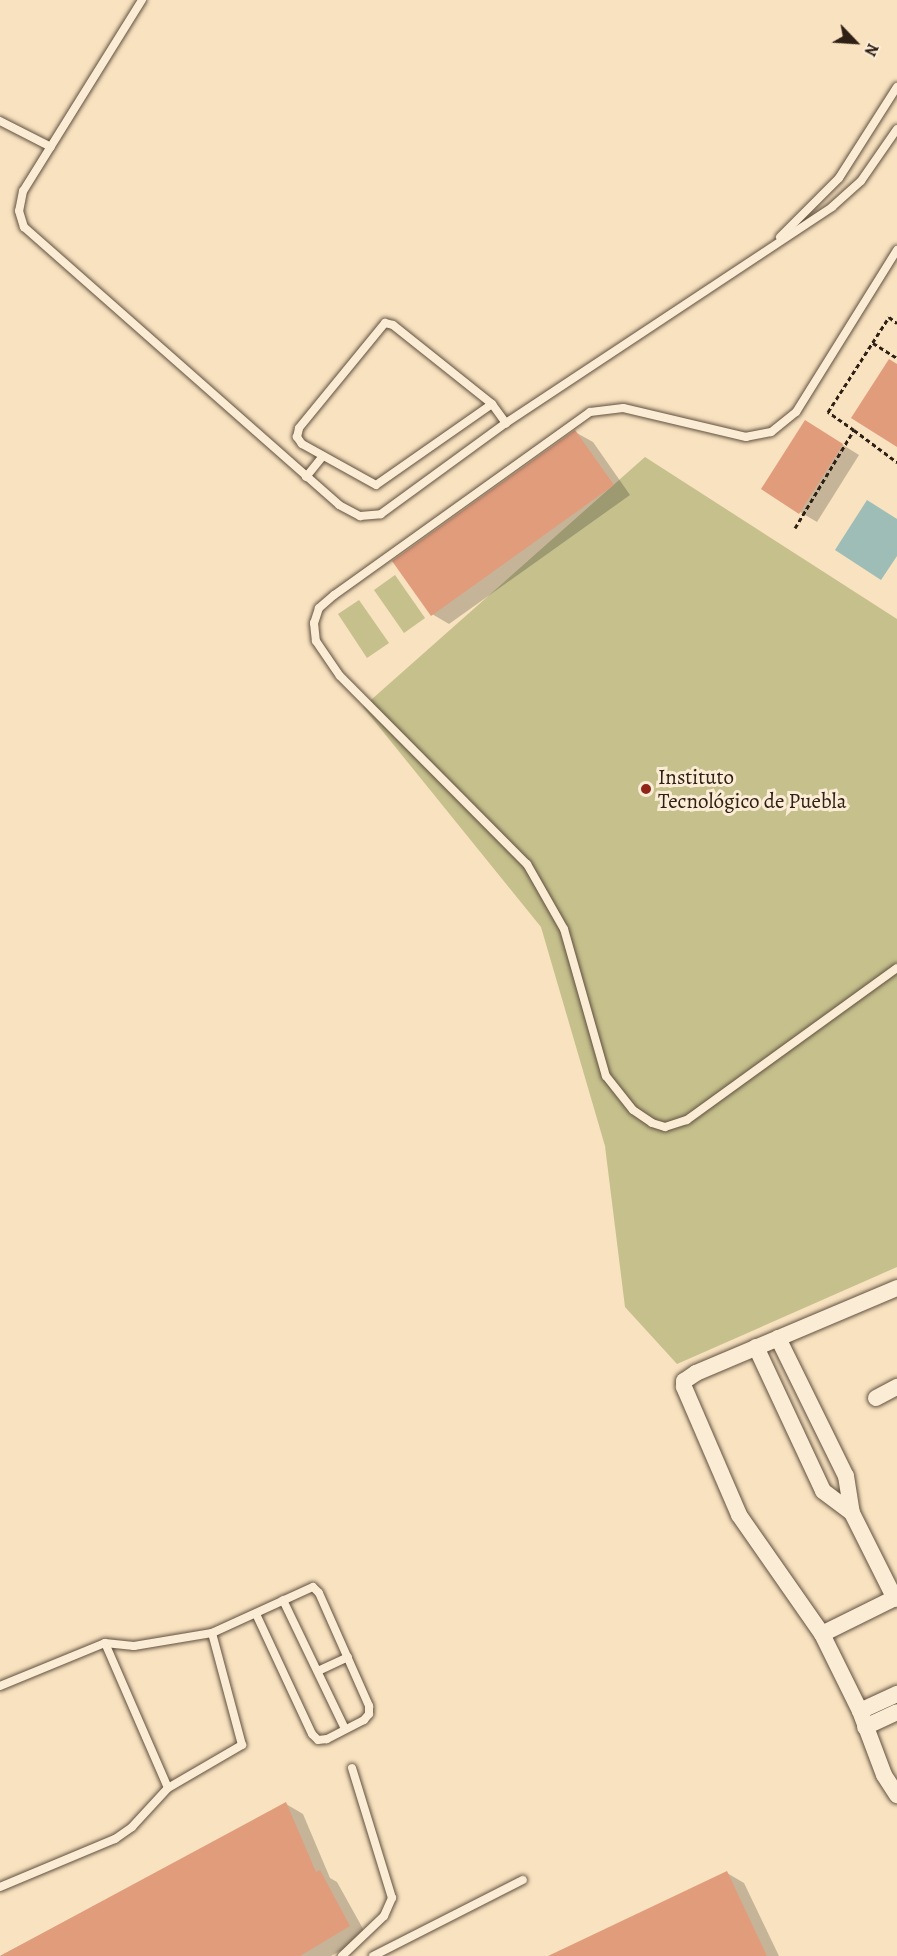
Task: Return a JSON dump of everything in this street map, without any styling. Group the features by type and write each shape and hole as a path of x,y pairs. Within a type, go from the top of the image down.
{"street":[{"path":"897,1288 756,1347 684,1381 739,1515 822,1634 860,1711 884,1775 897,1795"},
{"path":"778,1338 846,1476 852,1513 896,1598 822,1634"},
{"path":"756,1347 823,1491 852,1513"},
{"path":"876,1398 897,1388"},
{"path":"860,1711 897,1694"},
{"path":"865,1727 897,1713"}],"lane":[{"path":"142,0 23,191 19,211 24,227 306,477 339,505 360,516 381,514 506,423 832,207 861,181 897,129"},
{"path":"765,252 839,178 897,87"},
{"path":"0,121 51,147"},
{"path":"897,250 796,412 771,432 746,437 623,408 590,412 334,595 319,608 314,622 316,640 340,676 527,864 564,929 606,1076 633,1110 652,1124 665,1126 687,1120 897,968"},
{"path":"492,404 376,485 302,444 297,437 299,428 385,324 393,325 492,404 506,423"},
{"path":"306,477 323,456"},
{"path":"0,1686 105,1643 134,1646 212,1633 313,1587 348,1658 369,1714 327,1739 318,1740 312,1734 256,1614"},
{"path":"283,1600 345,1729"},
{"path":"0,1887 115,1839 132,1827 168,1788 242,1745 212,1633"},
{"path":"105,1643 168,1788"},
{"path":"318,1671 348,1658"},
{"path":"342,1956 384,1916 392,1898 352,1768"},
{"path":"373,1956 523,1880"}],"path":[{"path":"897,323 889,317 828,412 897,462"},
{"path":"873,343 897,358"},
{"path":"795,528 854,430"}],"shaded area":[{"name":"Instituto Tecnológico de Puebla","path":"645,457 897,619 897,1267 677,1364 625,1307 605,1146 541,927 363,707"},
{"path":"395,575 425,618 404,633 374,590"},
{"path":"359,600 389,643 367,658 338,614"}],"water":[{"path":"867,500 897,519 897,556 881,580 835,550"}],"building":[{"path":"889,359 897,364 897,447 851,418"},
{"path":"805,420 843,444 799,514 761,489"},
{"path":"575,430 614,485 431,616 392,561"},
{"path":"286,1802 316,1872 320,1870 350,1926 300,1956 0,1956"},
{"path":"727,1871 767,1956 548,1956"}],"place":[{"name":"Instituto Tecnológico de Puebla","path":"646,789"}]}
